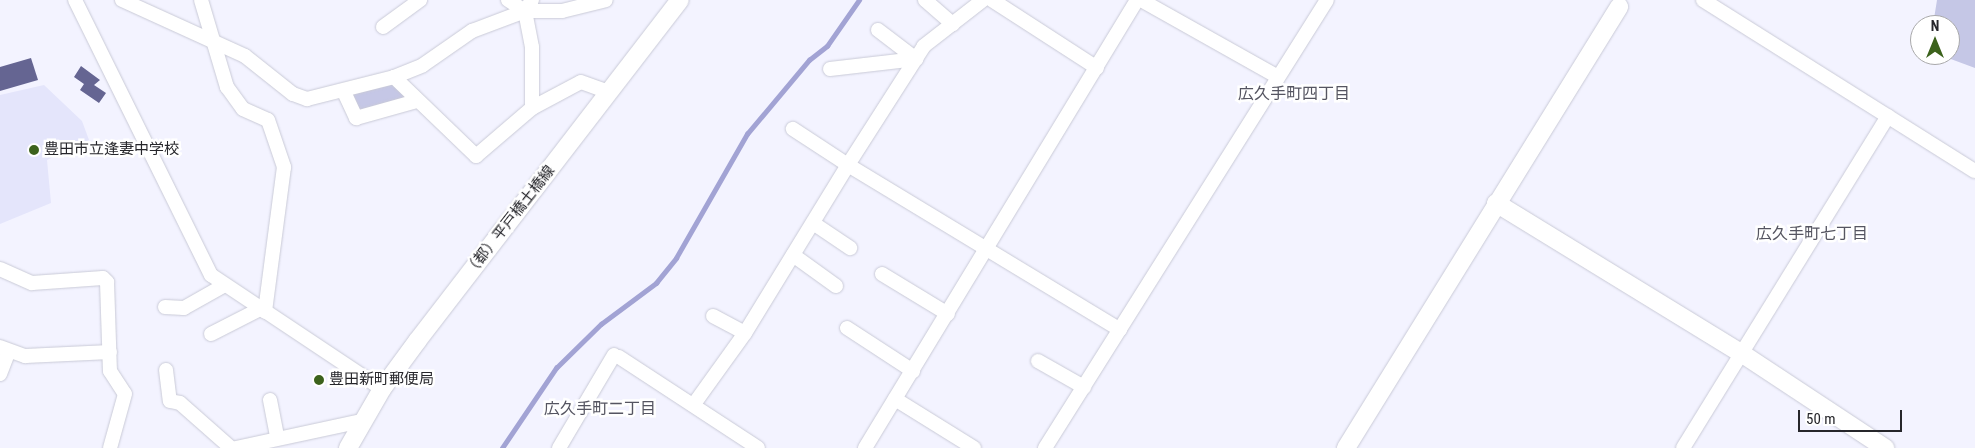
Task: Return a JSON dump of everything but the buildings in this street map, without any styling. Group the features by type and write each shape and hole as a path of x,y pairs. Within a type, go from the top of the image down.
{"street":[{"path":"75,0 211,275 223,286 382,389"},
{"path":"122,0 215,39 245,56 293,94 307,99 344,92 394,77 423,65 472,31 529,6"},
{"path":"201,0 215,39 227,87 243,110 268,120 284,167 262,311"},
{"path":"383,28 420,0"},
{"path":"508,0 555,12 606,0"},
{"name":"（都）平戸橋土橋線","path":"348,448 362,420 382,389 680,0"},
{"path":"925,0 953,24"},
{"path":"992,0 1097,68"},
{"path":"865,448 989,248 1137,0"},
{"path":"1141,0 1278,77"},
{"path":"1045,448 1327,0"},
{"path":"1703,0 1975,171"},
{"path":"694,404 745,333 848,165 924,46 953,24 975,2"},
{"path":"529,6 532,47 532,108"},
{"path":"1346,448 1618,7"},
{"path":"878,30 916,60"},
{"path":"830,69 916,60"},
{"path":"394,77 470,155 480,157 519,115 581,82 608,92"},
{"path":"344,92 356,118 417,101"},
{"path":"1683,448 1888,116"},
{"path":"793,129 848,165 989,248 1120,330"},
{"path":"1496,204 1742,353 1885,448"},
{"path":"812,223 850,248"},
{"path":"793,255 836,286"},
{"path":"0,269 32,283 103,278 110,371 125,394 110,448"},
{"path":"882,274 948,314"},
{"path":"165,307 184,308 223,286"},
{"path":"211,334 262,311"},
{"path":"714,316 745,333"},
{"path":"847,328 913,370"},
{"path":"0,374 4,349 25,356 110,352"},
{"path":"559,448 617,356 694,404 758,448"},
{"path":"1038,361 1084,387"},
{"path":"166,370 170,401 180,404 231,448"},
{"path":"895,399 974,448"},
{"path":"270,400 278,437"},
{"path":"236,448 278,437 362,420"}],"shaded area":[{"path":"1937,0 1975,0 1975,68 1960,62 1960,15 1935,15"},
{"path":"394,77 417,101 362,116 344,92"},
{"name":"豊田市立逢妻中学校","path":"44,85 82,121 89,140 47,160 51,203 0,224 0,95"}],"waterway":[{"path":"502,448 556,368 601,324 656,283 676,258 747,134 809,60 827,46 859,0"}],"place":[{"name":"豊田市立逢妻中学校","path":"34,150"},
{"name":"豊田新町郵便局","path":"319,380"}],"district":[{"name":"広久手町四丁目","path":"1294,94"},
{"name":"広久手町七丁目","path":"1812,234"},
{"name":"広久手町二丁目","path":"600,409"}]}
